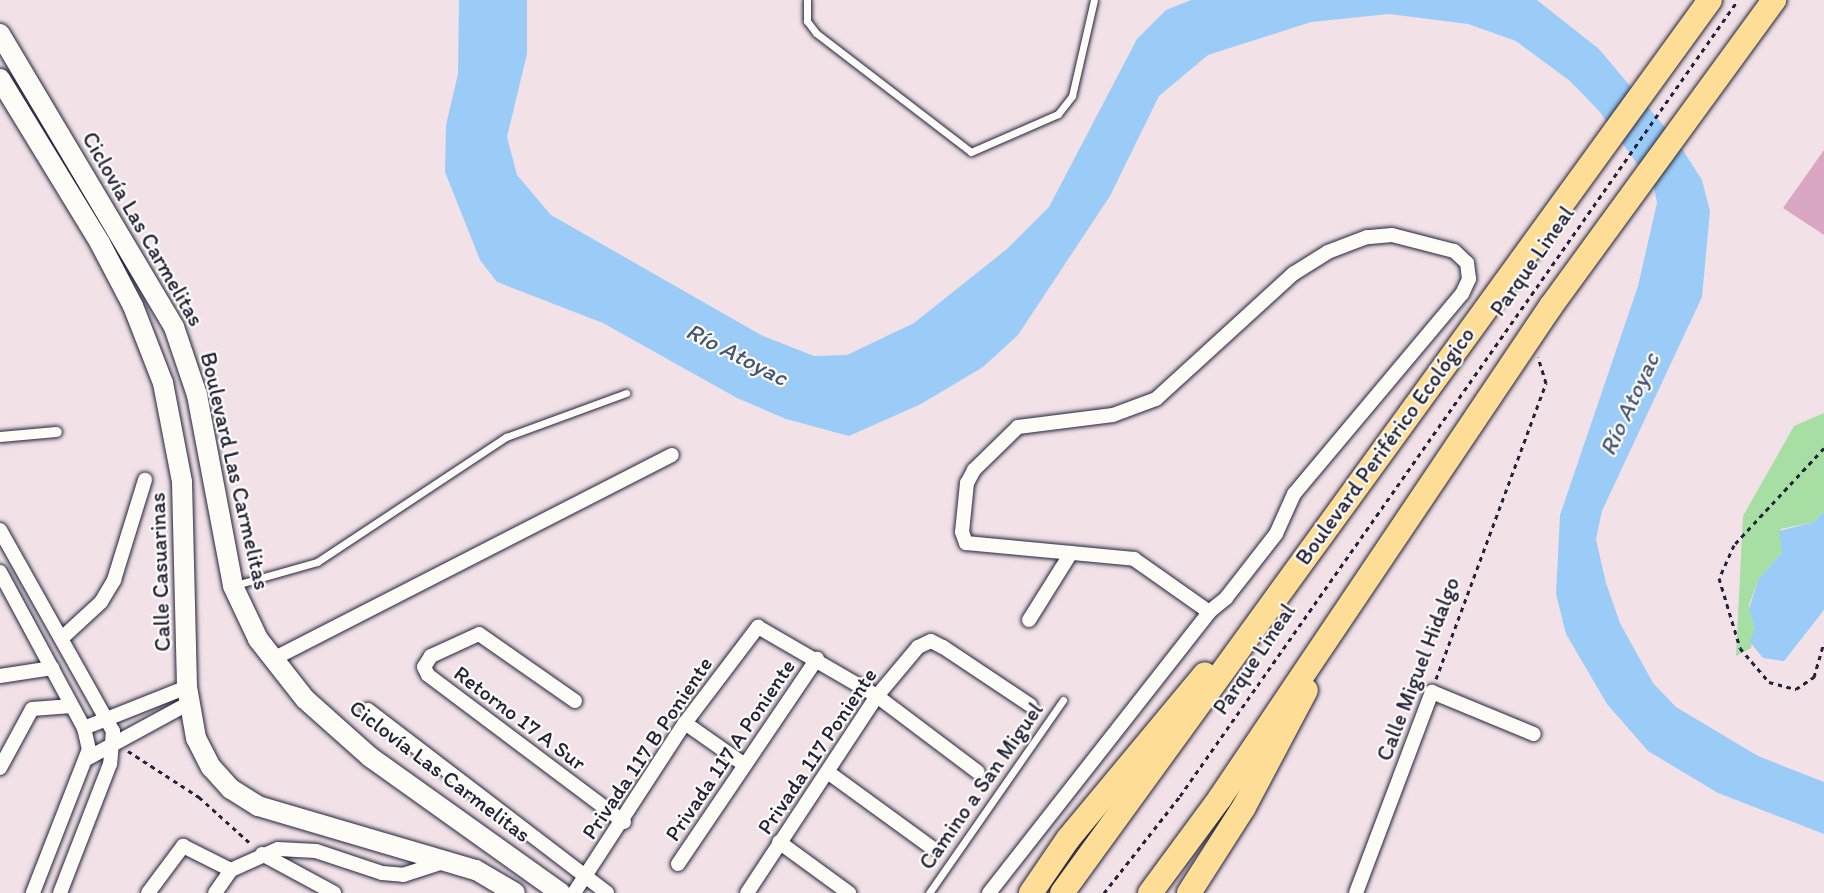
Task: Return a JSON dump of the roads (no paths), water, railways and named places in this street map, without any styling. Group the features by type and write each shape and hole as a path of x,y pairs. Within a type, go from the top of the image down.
{"highway":[{"name":"Boulevard Periférico Ecológico","path":"1062,893 1275,596 1710,0"},
{"path":"1150,893 1215,807 1333,627 1551,306 1684,117 1774,0"},
{"path":"1031,893 1075,830 1275,596"},
{"path":"1189,893 1282,739 1333,627"}],"main road":[{"name":"Boulevard Las Carmelitas","path":"0,34 174,327 197,394 233,586 273,659 305,699 370,758 561,893"},
{"name":"Calle Casuarinas","path":"0,79 133,306 163,383 177,452 189,694 196,738 231,789 302,821 439,863 476,870 515,893"},
{"path":"177,452 195,445 211,465"}],"street":[{"path":"988,893 1209,612 1227,598 1276,534 1294,494 1462,294 1469,279 1467,264 1454,251 1392,235 1367,237 1328,252 1294,273 1156,399 1113,415 1018,427 1009,432 967,483 962,532 966,543 1134,559 1209,612"},
{"path":"0,437 57,432"},
{"path":"273,659 672,455"},
{"path":"63,638 101,602 114,580 145,480"},
{"path":"0,530 108,720 114,744 60,893"},
{"path":"1029,620 1071,553"},
{"path":"0,572 84,728 88,758 33,893"},
{"name":"Privada 117 B Poniente","path":"574,893 624,822 686,723 758,627 817,659"},
{"name":"Retorno 17 A Sur","path":"575,700 479,634 431,656 424,667 428,675 624,822"},
{"name":"Privada 117 Poniente","path":"747,893 779,842 829,773 877,696 918,647 931,641 1030,705"},
{"path":"817,659 877,696 978,772"},
{"name":"Privada 117 A Poniente","path":"678,864 742,763 817,659"},
{"path":"0,676 52,668"},
{"name":"Calle Miguel Hidalgo","path":"1356,893 1432,692 1534,734"},
{"path":"84,728 189,694"},
{"path":"88,758 114,744 189,694"},
{"path":"0,768 32,709 72,706"},
{"path":"368,710 608,893"},
{"path":"686,723 742,763"},
{"path":"829,773 931,847"},
{"path":"779,842 849,893"},
{"path":"148,893 183,846 231,870"},
{"path":"215,893 231,870 262,854 297,848 403,875 439,863"},
{"path":"262,854 334,893"}],"lane":[{"path":"807,0 807,21 816,33 971,152 1058,114 1072,96 1094,0"},
{"path":"233,586 317,562 506,437 626,393"},
{"name":"Camino a San Miguel","path":"929,893 1063,700"}],"water":[{"name":"Río Atoyac","path":"459,0 527,0 527,54 507,137 517,175 551,215 761,335 814,356 847,355 914,323 1007,249 1049,207 1137,39 1166,10 1191,0 1537,0 1599,49 1679,144 1702,180 1710,211 1702,297 1602,511 1596,539 1606,583 1620,623 1653,683 1676,707 1758,756 1824,782 1824,834 1718,793 1648,751 1607,704 1566,634 1556,594 1560,515 1638,286 1657,203 1654,187 1599,111 1570,81 1516,41 1468,24 1389,14 1311,22 1208,55 1159,96 1110,196 1018,335 983,367 921,404 849,436 786,419 737,398 603,323 497,282 480,260 445,172 446,125 458,74"},
{"path":"1824,511 1824,610 1784,661 1763,658 1750,642 1755,628 1749,609 1758,580 1782,552 1779,531 1814,522"}]}
